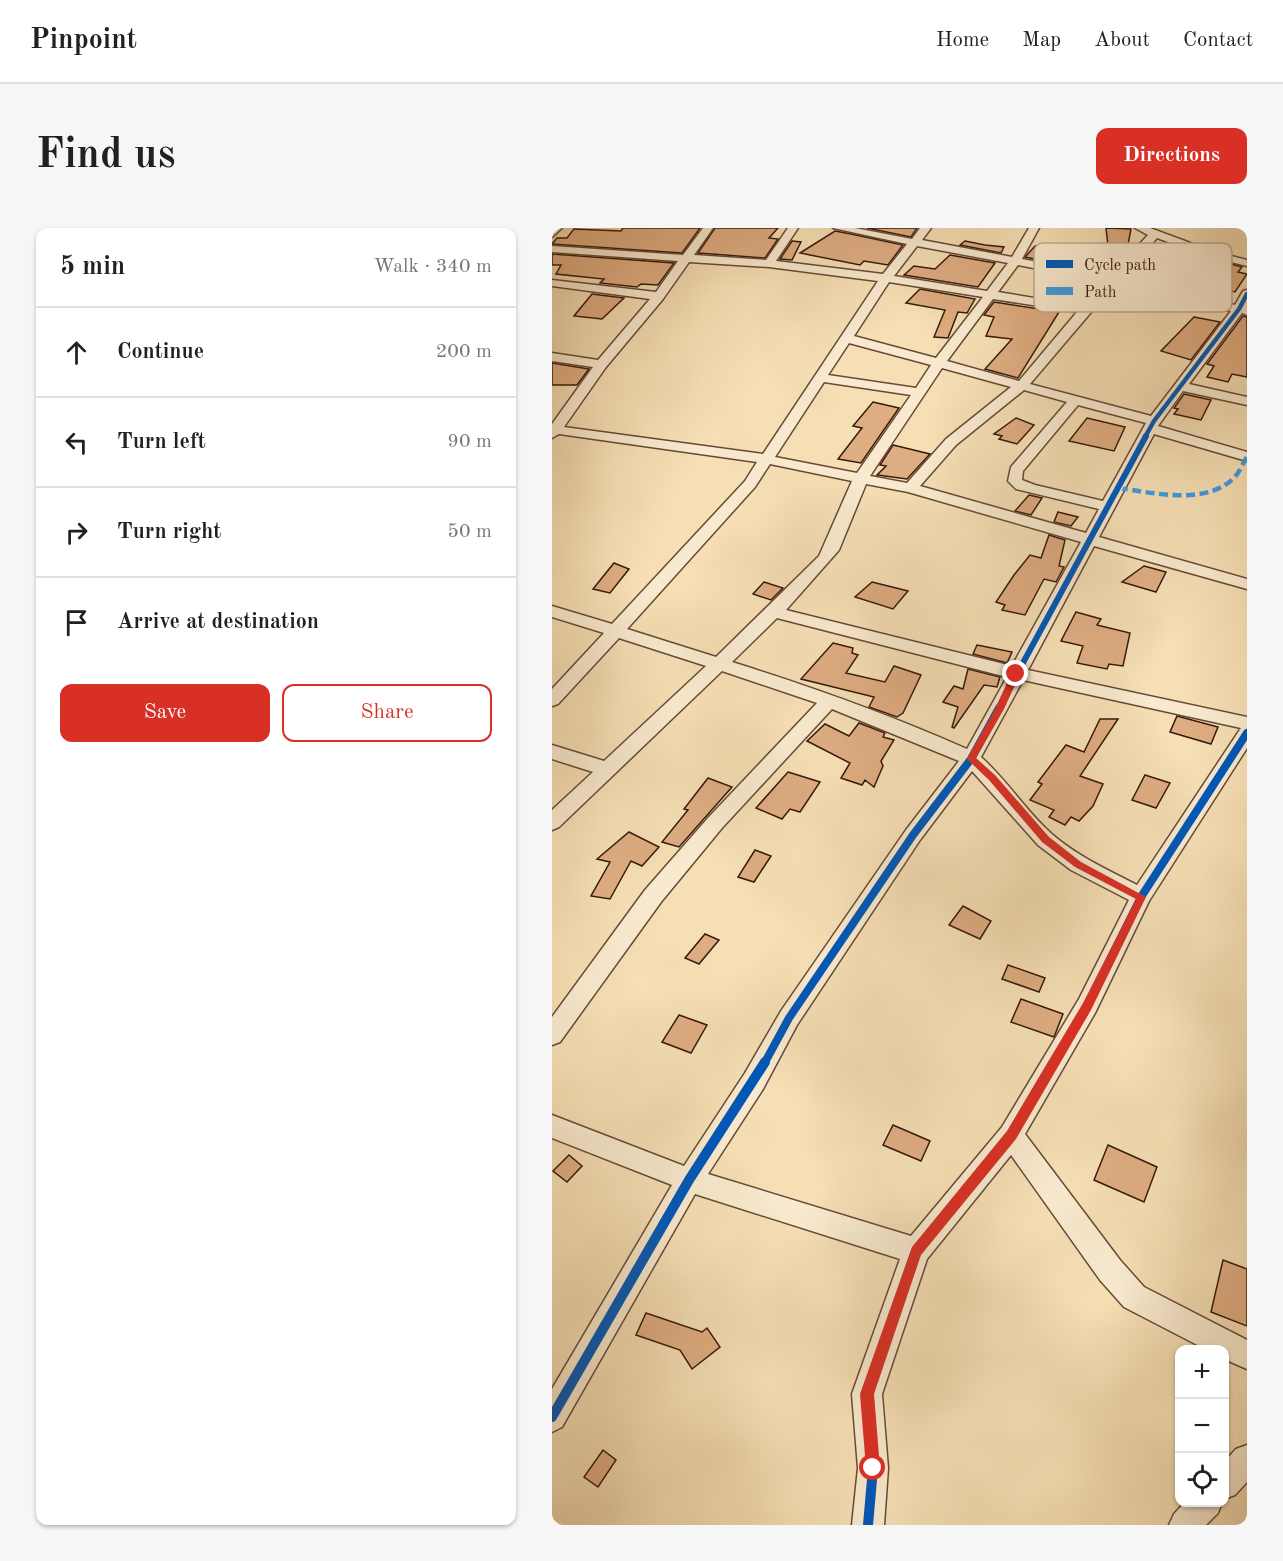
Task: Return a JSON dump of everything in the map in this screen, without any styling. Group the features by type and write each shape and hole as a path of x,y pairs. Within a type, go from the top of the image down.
{"street":[{"path":"552,234 557,228"},
{"path":"708,228 659,296 601,364 553,431 766,459 910,488 1247,584"},
{"path":"770,264 793,228"},
{"path":"838,228 1034,265"},
{"path":"552,700 740,496 822,378 845,338 886,278 912,242 926,228"},
{"path":"552,822 774,612 831,550 861,478 940,362 1015,262 1034,228"},
{"path":"1140,228 1180,243"},
{"path":"1147,243 1155,234"},
{"path":"552,249 770,264 886,278 1034,302"},
{"path":"1232,259 1247,262"},
{"path":"552,283 659,296"},
{"path":"552,1417 689,1180 754,1081 789,1018 913,835 971,759 1152,424 1178,386 1244,305"},
{"path":"910,488 946,447 1023,384 1083,312"},
{"path":"845,338 1076,399 1247,457"},
{"path":"552,357 601,364"},
{"path":"822,378 921,393"},
{"path":"1178,386 1247,401"},
{"path":"1076,399 1016,470 1016,481 1021,486 1108,507"},
{"path":"552,611 719,662 829,701 971,759 992,778 1045,840 1078,864 1141,897"},
{"path":"774,612 1016,674 1247,723"},
{"path":"552,1035 661,887 715,823 829,701"},
{"path":"868,1525 873,1468 867,1394 916,1251 1011,1135 1087,1006 1141,897 1247,733"},
{"path":"552,752 607,769"},
{"path":"552,1125 689,1180 916,1251"},
{"path":"1011,1135 1110,1270 1134,1297 1247,1355"},
{"path":"1229,1479 1247,1460"},
{"path":"1185,1525 1203,1507"}],"building":[{"path":"623,228 700,228 682,253 552,244 557,238 567,238 574,229 621,231"},
{"path":"715,228 778,228 769,238 778,239 765,258 698,253"},
{"path":"867,228 917,228 911,237"},
{"path":"1106,228 1131,229 1128,243 1108,243"},
{"path":"835,231 903,245 888,265 864,261 860,265 800,253"},
{"path":"792,241 801,242 792,260 780,259"},
{"path":"965,241 1004,247 1001,253 960,245"},
{"path":"1034,247 1034,259 1025,257"},
{"path":"552,254 674,263 658,285 641,284 637,287 600,283 604,279 556,274 561,265 552,265"},
{"path":"950,255 995,263 978,287 904,275 914,266 935,269"},
{"path":"1232,264 1242,267 1238,272 1247,274 1235,292 1232,291"},
{"path":"920,289 975,299 967,313 958,312 948,338 934,337 945,310 906,303"},
{"path":"592,294 624,298 602,319 574,316"},
{"path":"994,302 1034,308 1034,312 1059,312 1018,378 985,369 1012,339 986,336 994,317 984,315"},
{"path":"1243,316 1247,317 1247,377 1232,374 1228,382 1207,377 1214,366 1207,364"},
{"path":"1194,317 1220,322 1191,360 1161,351"},
{"path":"552,363 589,369 577,385 552,385"},
{"path":"1184,394 1211,400 1201,420 1174,414 1178,409 1174,408"},
{"path":"873,402 899,408 861,463 838,459 862,428 853,426"},
{"path":"1016,418 1034,425 1017,444 999,439 1002,436 994,434"},
{"path":"1087,418 1125,427 1114,451 1069,441"},
{"path":"893,445 930,454 907,479 877,475 886,466 880,465"},
{"path":"1029,495 1042,498 1031,515 1015,511"},
{"path":"1058,512 1078,517 1071,526 1054,522"},
{"path":"1049,535 1065,540 1059,566 1064,567 1056,582 1044,579 1025,615 1002,610 1005,605 996,602 1030,555 1041,558"},
{"path":"614,563 629,569 610,593 593,589"},
{"path":"1144,566 1166,572 1156,592 1122,582"},
{"path":"764,582 783,588 771,600 753,594"},
{"path":"872,582 908,591 893,609 855,597"},
{"path":"1076,612 1101,619 1097,625 1130,633 1123,666 1109,664 1107,669 1077,663 1083,646 1061,641"},
{"path":"833,643 853,648 852,653 858,655 846,673 885,682 894,666 921,675 903,713 897,717 869,707 874,697 801,679"},
{"path":"977,645 1012,652 1007,663 973,654"},
{"path":"968,669 1000,677 997,687 984,685 954,728 952,727 958,707 943,702 954,686 963,689"},
{"path":"1177,716 1218,727 1211,744 1170,732"},
{"path":"1100,719 1118,719 1080,776 1103,784 1093,806 1079,821 1071,817 1065,825 1049,817 1054,810 1030,800 1042,784 1038,782 1066,745 1084,752"},
{"path":"859,723 885,733 883,737 894,740 881,761 883,766 874,787 865,780 862,785 841,778 850,763 807,741 825,724 849,736"},
{"path":"788,772 820,782 800,812 790,809 782,819 756,808"},
{"path":"1145,775 1170,783 1156,808 1132,800"},
{"path":"708,778 732,787 679,847 662,842 688,810 684,809"},
{"path":"629,832 659,847 642,866 631,861 610,899 591,896 610,862 597,859"},
{"path":"755,850 771,856 754,882 738,877"},
{"path":"963,906 991,921 980,939 949,925"},
{"path":"705,934 719,940 699,964 685,958"},
{"path":"1008,965 1045,978 1039,992 1002,979"},
{"path":"1021,999 1063,1014 1054,1037 1011,1022"},
{"path":"679,1015 707,1025 691,1053 662,1042"},
{"path":"893,1125 930,1141 921,1161 883,1145"},
{"path":"1108,1145 1157,1167 1144,1202 1094,1180"},
{"path":"569,1155 582,1166 567,1182 553,1171"},
{"path":"1223,1260 1247,1269 1247,1326 1211,1312"},
{"path":"646,1313 702,1332 707,1328 720,1347 692,1369 680,1350 636,1335"},
{"path":"603,1450 616,1460 598,1487 584,1477"}],"marked path":[{"path":"1119,488 1180,495 1211,491 1224,486 1235,477 1247,457"}],"cycle path":[{"path":"552,1417 689,1180 754,1081 789,1018 913,835 971,759 1154,421 1239,309 1247,294"},
{"path":"868,1525 873,1468 867,1394 916,1251 1011,1135 1087,1006 1141,897 1247,733"}],"route":[{"path":"873,1468 867,1394 916,1251 1011,1135 1087,1006 1141,897 1078,864 1045,840 992,778 971,759 1000,709 1016,674"}]}
